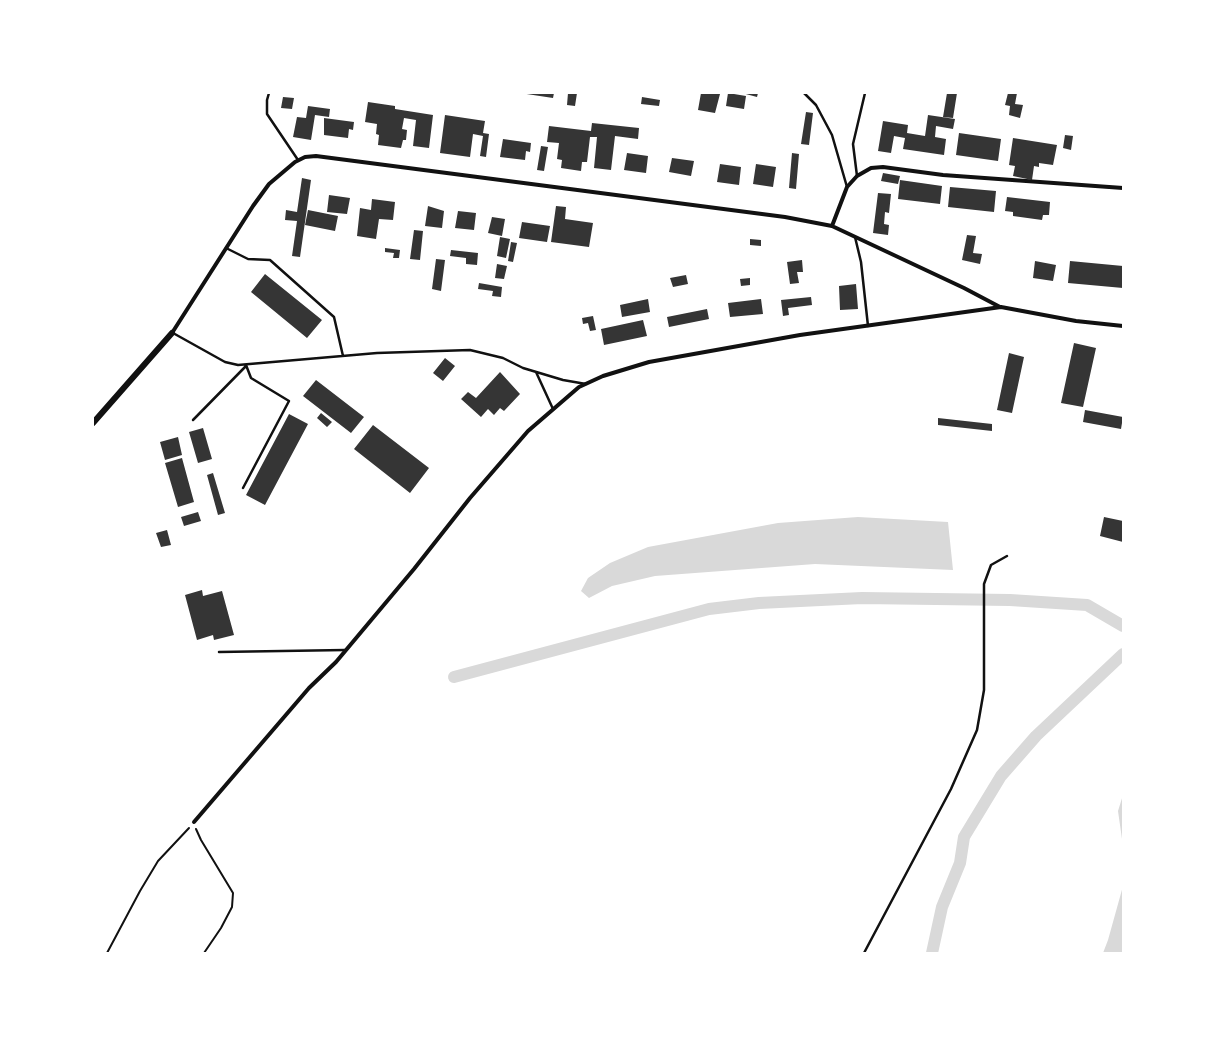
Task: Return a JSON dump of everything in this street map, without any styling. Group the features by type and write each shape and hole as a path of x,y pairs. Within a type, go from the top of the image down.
{"street":[{"path":"93,423 172,333 253,206 269,184 299,160 305,157 316,156 348,159 571,190 785,217 832,226 964,288 1001,308"},
{"path":"832,226 847,187 857,176 871,168 883,167 943,175 1123,188"},
{"path":"194,822 309,688 346,650 414,569 470,498 528,431 579,387 603,376 650,362 800,335 1001,308 1123,326"}],"lane":[{"path":"269,93 267,100 267,114 299,160"},
{"path":"804,93 816,105 832,135 847,187"},
{"path":"857,176 853,144 865,93"},
{"path":"855,237 861,262 868,326"},
{"path":"226,248 248,259 270,260 334,316 343,356"},
{"path":"172,333 225,362 238,366 377,353 470,350 503,358 535,372 563,380 586,384"},
{"path":"192,420 246,365"},
{"path":"243,488 289,401 251,378 246,365"},
{"path":"535,372 553,409"},
{"path":"864,953 952,789 977,730 984,690 984,584 991,565 1007,556"},
{"path":"219,652 346,650"}],"path":[{"path":"107,953 158,861 194,822 201,840 233,893 232,907 221,928 204,953"}],"shaded area":[{"path":"858,517 948,522 953,570 815,564 655,576 612,586 589,598 581,591 588,578 610,563 648,547 778,523"},
{"path":"1123,795 1123,846 1118,811"},
{"path":"1123,886 1123,953 1103,953 1108,940"}],"building":[{"path":"520,93 554,93 553,98"},
{"path":"568,93 577,93 575,106 567,105"},
{"path":"701,93 720,94 715,113 698,110"},
{"path":"728,93 746,96 744,109 726,106"},
{"path":"742,93 758,93 757,97"},
{"path":"947,93 957,93 953,118 943,117"},
{"path":"1008,93 1017,93 1015,104 1023,105 1020,118 1009,115 1010,106 1005,105"},
{"path":"283,97 294,98 292,109 281,108"},
{"path":"642,97 660,100 659,106 641,104"},
{"path":"368,102 395,106 395,109 433,115 429,148 413,146 416,120 404,118 402,129 407,130 406,140 403,140 401,148 378,145 379,135 376,134 377,124 365,122"},
{"path":"308,106 330,109 329,117 315,115 311,140 293,137 297,117 306,118"},
{"path":"806,112 813,113 809,145 801,144"},
{"path":"445,115 485,121 483,133 489,134 486,157 480,156 483,136 473,134 470,157 440,153"},
{"path":"928,115 955,119 953,129 936,126 935,137 946,139 944,155 903,149 905,138 894,136 891,153 878,151 883,121 908,125 907,133 925,136"},
{"path":"324,118 354,122 353,130 349,129 348,138 324,135"},
{"path":"592,123 639,128 638,139 615,136 611,170 594,168 597,137 590,137 587,162 582,162 581,171 561,168 562,160 557,159 559,143 547,142 549,126 591,131"},
{"path":"959,133 1001,139 998,161 956,155"},
{"path":"1065,135 1073,136 1071,150 1063,148"},
{"path":"1013,138 1057,145 1053,165 1039,163 1039,167 1034,166 1032,180 1013,176 1015,166 1009,165"},
{"path":"503,139 531,143 530,152 526,151 525,160 500,157"},
{"path":"541,146 548,147 544,171 537,170"},
{"path":"627,153 648,156 646,173 624,170"},
{"path":"792,153 799,154 796,189 789,188"},
{"path":"672,158 694,161 691,176 669,172"},
{"path":"720,164 741,167 739,185 717,182"},
{"path":"756,164 776,167 773,187 753,184"},
{"path":"883,173 900,176 898,184 881,181"},
{"path":"302,178 311,180 300,257 292,256 297,221 285,220 286,210 297,212"},
{"path":"900,180 942,186 940,204 898,199"},
{"path":"950,187 996,191 994,212 948,207"},
{"path":"878,193 891,194 889,213 885,212 884,224 889,225 888,235 873,233"},
{"path":"329,195 350,198 347,214 327,212"},
{"path":"1007,197 1050,202 1049,215 1043,215 1042,220 1013,216 1013,212 1005,211"},
{"path":"372,199 395,202 393,220 379,219 376,239 357,236 360,208 371,210"},
{"path":"428,206 444,211 442,228 425,226"},
{"path":"556,206 566,207 565,219 593,223 589,247 551,242"},
{"path":"308,210 338,216 335,231 305,225"},
{"path":"458,211 476,213 474,230 455,228"},
{"path":"492,217 505,219 502,236 488,233"},
{"path":"522,222 550,226 547,242 519,238"},
{"path":"414,230 423,231 420,260 410,259"},
{"path":"967,235 976,236 973,253 982,254 980,264 962,260"},
{"path":"500,237 510,239 506,258 497,256"},
{"path":"750,239 761,240 761,246 750,245"},
{"path":"511,242 517,243 513,262 508,261"},
{"path":"385,248 400,250 399,258 393,258 394,253 385,252"},
{"path":"451,250 478,253 477,265 466,264 466,258 450,256"},
{"path":"436,259 445,260 441,291 432,289"},
{"path":"802,260 803,272 797,272 799,283 790,284 787,262"},
{"path":"1035,261 1056,265 1053,281 1033,278"},
{"path":"1070,261 1123,266 1123,288 1068,283"},
{"path":"497,264 507,266 504,279 495,278"},
{"path":"265,274 322,320 307,338 251,292"},
{"path":"686,275 688,284 673,287 670,278"},
{"path":"750,278 750,285 741,286 740,279"},
{"path":"479,283 502,287 501,297 492,296 493,291 478,289"},
{"path":"856,284 858,309 840,310 839,286"},
{"path":"811,297 812,305 788,308 789,315 783,316 781,300"},
{"path":"648,299 650,312 622,317 620,305"},
{"path":"761,299 763,314 730,317 728,303"},
{"path":"707,309 709,319 669,327 667,317"},
{"path":"593,316 596,330 590,331 588,323 583,324 582,318"},
{"path":"643,320 647,336 604,345 601,329"},
{"path":"1074,343 1096,348 1083,407 1061,403"},
{"path":"1009,353 1024,357 1012,413 997,410"},
{"path":"445,358 455,366 443,381 433,373"},
{"path":"500,372 520,394 504,411 500,408 494,415 488,409 481,417 461,399 468,392 476,398"},
{"path":"316,380 364,417 351,433 303,396"},
{"path":"1085,410 1123,417 1121,429 1083,422"},
{"path":"321,413 332,422 327,427 317,418"},
{"path":"289,414 308,424 265,505 246,495"},
{"path":"938,418 992,424 992,431 938,425"},
{"path":"373,425 429,468 410,493 354,449"},
{"path":"203,428 212,459 198,463 189,432"},
{"path":"178,437 182,455 165,460 160,442"},
{"path":"182,458 194,502 178,507 165,463"},
{"path":"213,473 225,513 218,515 207,475"},
{"path":"198,512 201,521 184,526 181,517"},
{"path":"1104,517 1123,521 1123,542 1100,536"},
{"path":"167,530 171,545 161,547 156,533"},
{"path":"202,590 203,596 222,591 234,635 214,640 213,635 197,640 185,595"}],"waterway":[{"path":"454,677 709,609 759,603 862,598 1010,600 1087,605 1123,626"},
{"path":"932,953 942,907 960,863 964,837 1001,776 1036,736 1123,654"}]}
